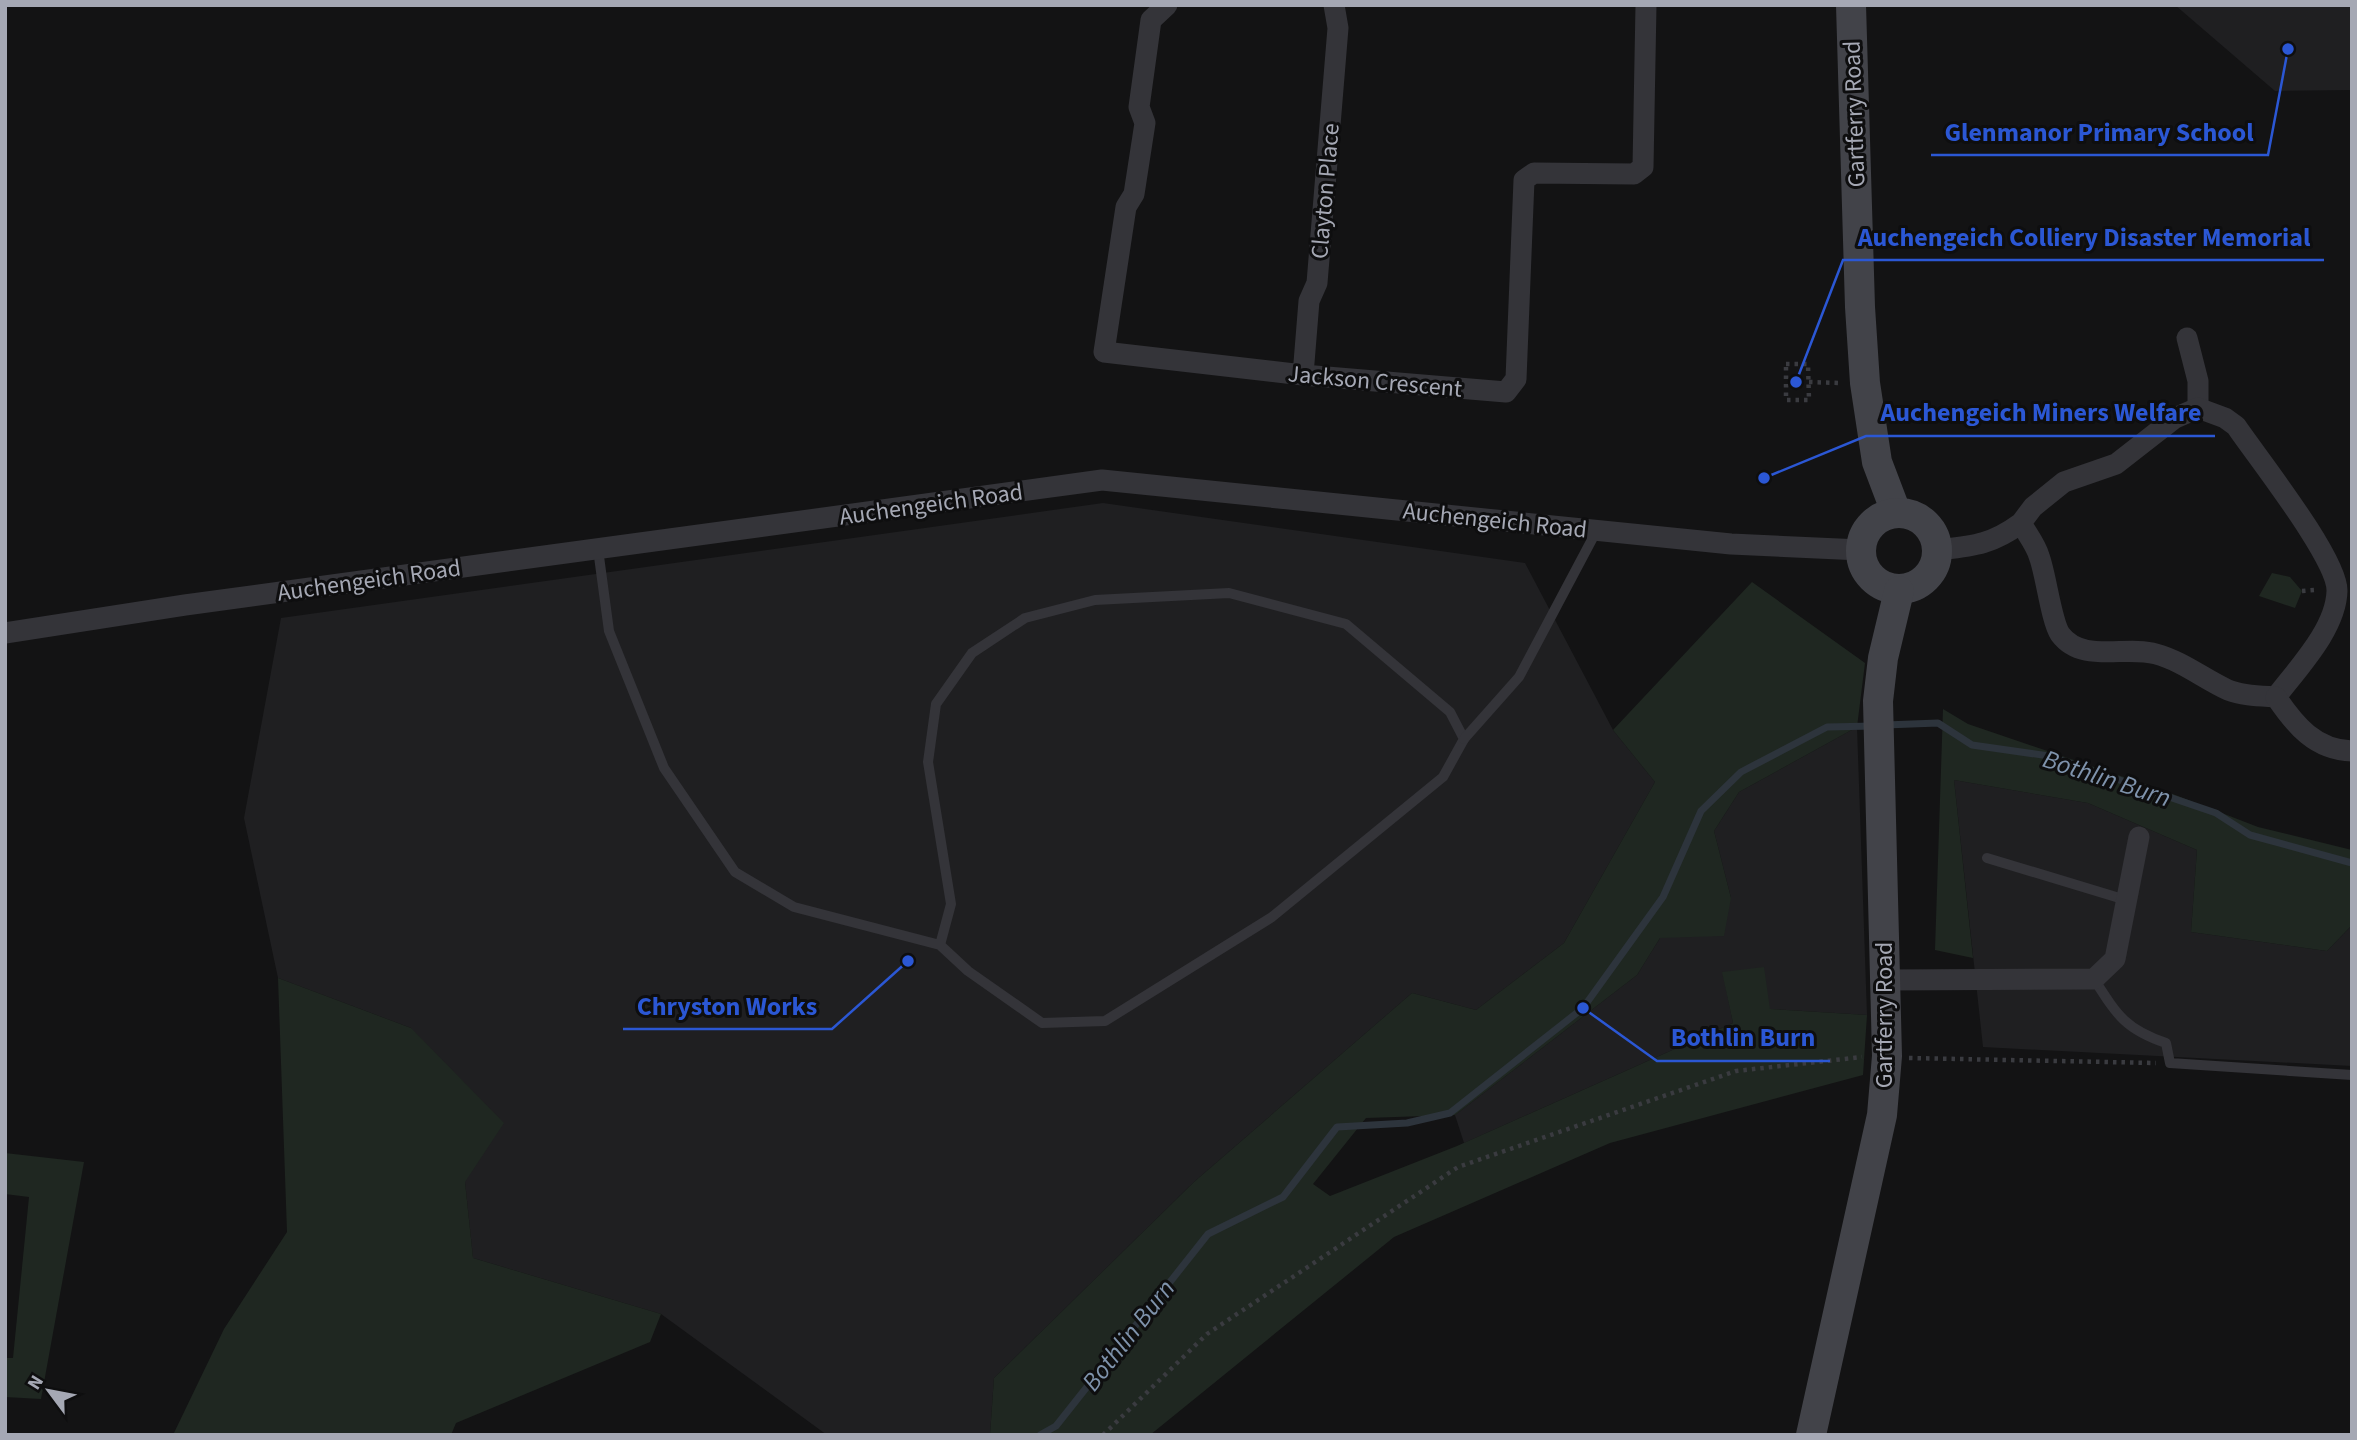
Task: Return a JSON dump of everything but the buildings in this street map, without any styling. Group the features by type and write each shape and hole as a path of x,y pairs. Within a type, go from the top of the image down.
{"street":[{"name":"Jackson Crescent","path":"1167,5 1151,20 1139,107 1145,123 1134,194 1126,207 1104,352 1303,375 1506,392 1516,379 1524,180 1534,173 1634,174 1643,167 1646,5"},
{"name":"Clayton Place","path":"1303,375 1309,301 1317,283 1328,170 1338,28 1334,5"},
{"name":"Gartferry Road","path":"1851,5 1860,307 1865,383 1877,462 1896,512"},
{"path":"2187,338 2198,382 2198,408"},
{"path":"1938,550 1983,545 1998,540 2021,523 2033,507 2064,482 2116,464 2175,418 2198,408 2225,418 2236,426 2334,572 2338,589 2328,623 2276,697"},
{"name":"Auchengeich Road","path":"5,633 1102,480 1731,544 1861,550"},
{"path":"1896,512 1924,522 1937,537 1938,550 1935,565 1925,579 1899,590 1884,586 1873,579 1864,565 1861,550 1863,538 1870,527 1882,516 1896,512"},
{"path":"2021,523 2039,553 2059,633 2081,650 2137,650 2157,654 2230,690 2276,697"},
{"name":"Gartferry Road","path":"1811,1435 1882,1115 1887,1056 1878,701 1883,658 1899,590"},
{"path":"2276,697 2290,718 2311,738 2323,746 2352,751"},
{"path":"1886,980 2094,979 2115,959 2139,837"}],"lane":[{"path":"598,549 609,631 664,768 735,872 794,907 940,945 968,971 1042,1023 1105,1021 1272,917 1443,777 1464,738 1519,677 1597,530"},
{"path":"940,945 951,904 928,762 936,704 972,653 1025,618 1094,600 1228,593 1346,624 1450,712 1464,738"},
{"path":"1987,858 2126,900"},
{"path":"2094,979 2116,1014 2139,1034 2166,1043 2170,1063 2352,1075"}],"path":[{"path":"1786,364 1808,364 1809,382 1809,400 1786,400 1786,364"},
{"path":"1103,1435 1207,1334 1458,1167 1736,1071 1839,1058 1887,1056 2170,1063"}],"shaded area":[{"path":"2175,5 2352,5 2352,90 2275,91"},
{"path":"1103,503 1525,563 1613,730 1655,782 1564,943 1476,1010 1412,993 1194,1182 994,1378 990,1435 827,1435 661,1314 473,1258 465,1182 411,1028 278,978 244,818 281,618"},
{"path":"2272,573 2290,577 2302,591 2295,608 2259,596"},
{"path":"1752,582 1865,663 1857,727 1739,792 1714,831 1731,898 1724,936 1660,938 1637,975 1455,1115 1366,1118 1313,1184 1330,1196 1457,1146 1733,1023 1722,972 1764,967 1770,1009 1867,1015 1863,1075 1610,1143 1394,1237 1150,1435 990,1435 994,1378 1194,1182 1412,993 1476,1010 1564,943 1655,782 1613,730"},
{"path":"1943,709 1968,724 2165,791 2258,827 2352,850 2352,925 2327,951 2191,932 2197,850 2088,803 1954,780 1973,958 1935,950"},
{"path":"1857,727 1867,1015 1770,1009 1723,973 1733,1023 1464,1143 1455,1115 1637,975 1660,938 1731,898 1714,831 1739,792"},
{"path":"1954,780 2088,803 2197,850 2191,932 2327,951 2352,925 2352,1066 1983,1047"},
{"path":"278,978 411,1028 504,1123 465,1182 473,1258 661,1314 650,1342 456,1423 451,1435 173,1435 224,1329 287,1232"},
{"path":"5,1153 84,1162 41,1399 5,1397 5,1358 13,1358 29,1197 5,1194"}],"waterway":[{"name":"Bothlin Burn","path":"1885,725 1938,723 1972,745 2049,756 2216,813 2250,835 2352,863"},
{"name":"Bothlin Burn","path":"1040,1435 1056,1426 1208,1234 1283,1197 1337,1127 1407,1123 1450,1113 1583,1008 1663,897 1701,811 1741,772 1827,727 1874,726"}],"place":[{"name":"Glenmanor Primary School","path":"2288,49"},
{"name":"Auchengeich Colliery Disaster Memorial","path":"1796,382"},
{"name":"Auchengeich Miners Welfare","path":"1764,478"},
{"name":"Chryston Works","path":"908,961"},
{"name":"Bothlin Burn","path":"1583,1008"}]}
